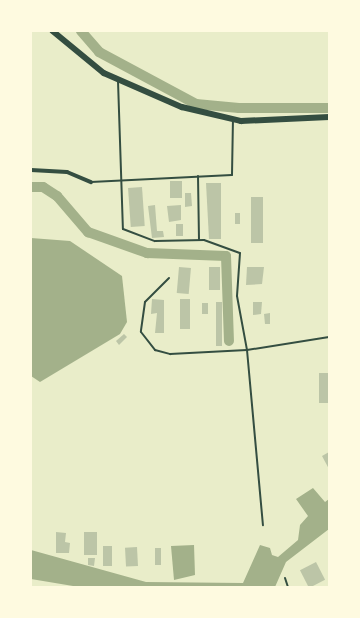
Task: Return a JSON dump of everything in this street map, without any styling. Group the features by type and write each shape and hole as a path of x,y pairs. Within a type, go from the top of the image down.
{"street":[{"path":"53,31 104,73 182,107 241,121 329,116"},
{"path":"31,170 67,172 91,182"}],"lane":[{"path":"118,80 123,229 154,241 199,240 240,253 237,296 247,350 263,525"},
{"path":"91,182 122,179 232,175 233,119"},
{"path":"198,176 199,240"},
{"path":"169,278 145,302 141,332 155,350 170,354 247,350 329,337"},
{"path":"285,578 288,587"}],"shaded area":[{"path":"31,238 70,241 122,276 127,322 120,334 40,382 31,376"},
{"path":"313,488 325,502 329,499 329,529 286,562 275,587 79,587 31,579 31,550 146,582 243,583 260,545 270,548 272,555 278,557 298,540 300,525 308,516 296,499"},
{"path":"194,545 195,575 174,580 171,546"}],"building":[{"path":"170,181 182,181 182,198 170,198"},
{"path":"206,183 221,183 221,239 209,239"},
{"path":"142,187 145,226 131,227 128,188"},
{"path":"185,193 191,193 192,206 185,207"},
{"path":"251,197 263,197 263,243 251,243"},
{"path":"155,205 157,231 163,231 164,237 152,238 148,206"},
{"path":"181,205 181,220 169,222 167,206"},
{"path":"235,213 240,213 240,224 235,224"},
{"path":"176,224 183,224 183,236 176,236"},
{"path":"179,267 191,268 189,294 177,293"},
{"path":"209,267 220,267 220,290 209,290"},
{"path":"247,267 264,267 262,284 246,285"},
{"path":"152,299 164,300 164,333 155,333 157,313 151,314"},
{"path":"180,299 190,299 190,329 180,329"},
{"path":"216,302 222,302 222,346 216,346"},
{"path":"253,302 262,302 261,314 253,315"},
{"path":"202,303 208,303 208,314 202,314"},
{"path":"270,313 270,324 265,324 264,314"},
{"path":"124,334 127,337 119,345 116,341"},
{"path":"319,373 329,373 329,403 319,403"},
{"path":"329,452 329,469 322,456"},
{"path":"56,532 66,533 65,542 70,543 69,553 56,553"},
{"path":"84,532 97,532 97,555 84,555"},
{"path":"103,546 112,546 112,566 103,566"},
{"path":"137,547 138,566 126,567 125,548"},
{"path":"155,548 161,548 161,565 155,565"},
{"path":"88,558 95,558 94,566 88,565"},
{"path":"316,562 325,580 309,587 300,570"}],"waterway":[{"path":"81,31 99,52 196,104 239,108 329,108"},
{"path":"31,187 43,187 57,196 88,232 147,253 226,256 229,341"}]}
